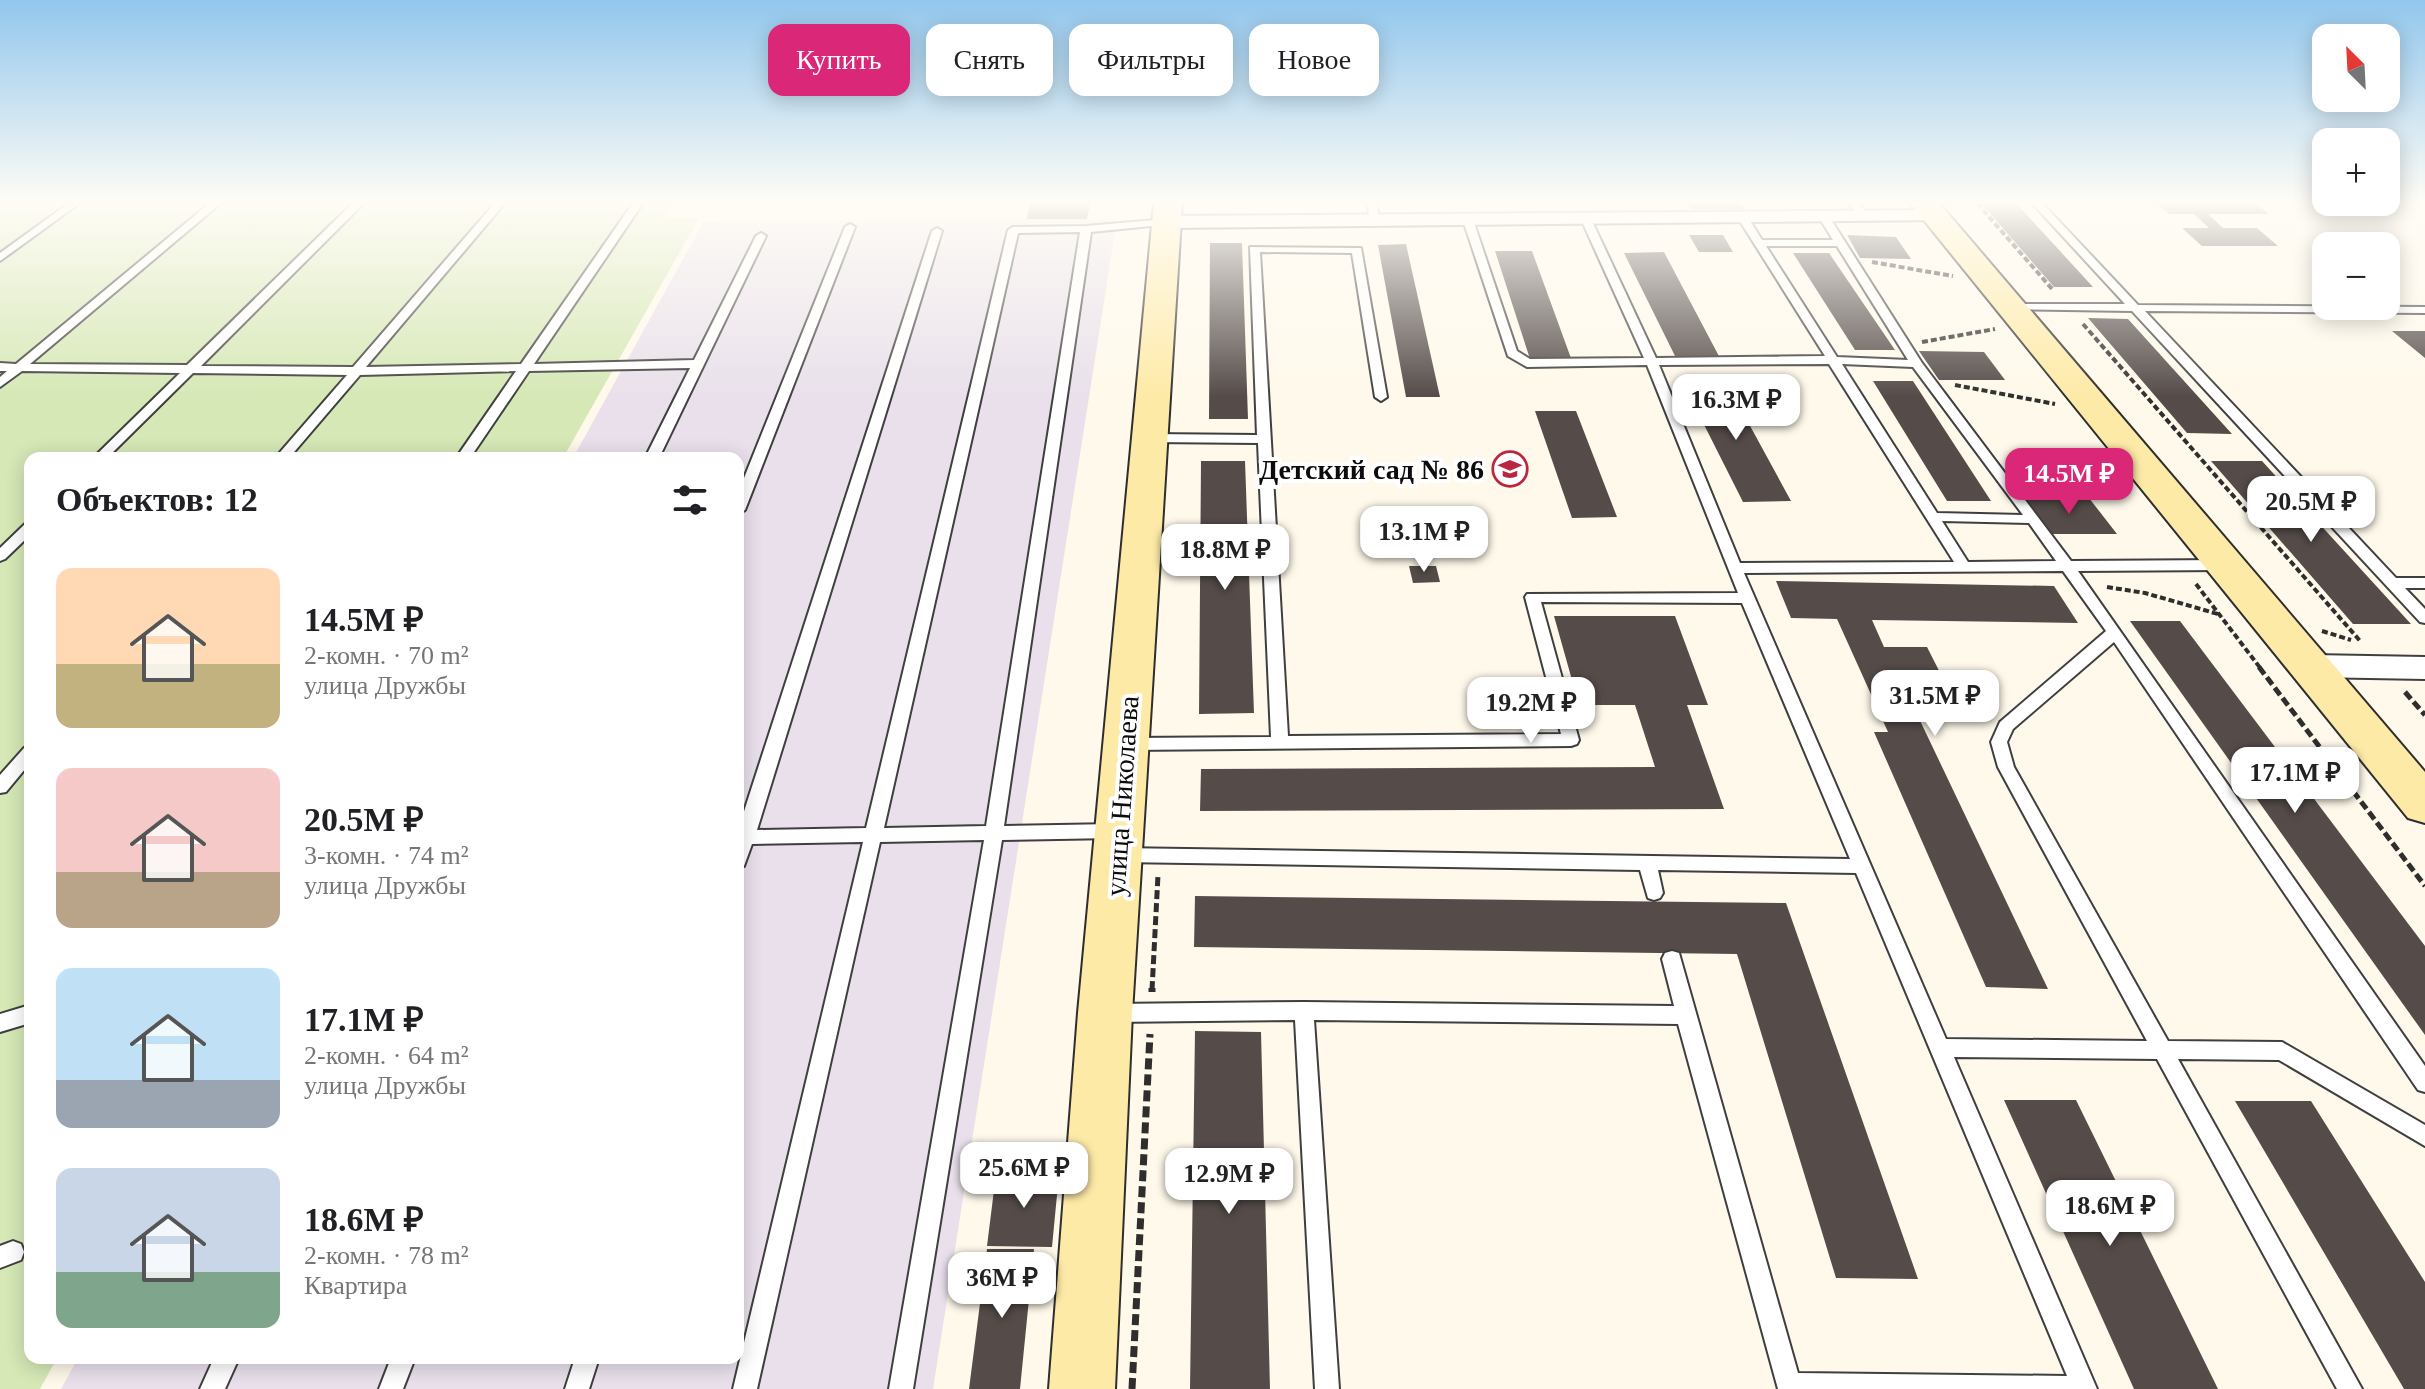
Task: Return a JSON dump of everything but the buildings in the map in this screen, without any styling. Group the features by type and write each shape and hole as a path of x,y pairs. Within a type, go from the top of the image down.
{"main road":[{"name":"улица Николаева","path":"1082,1389 1105,1013 1164,268"},
{"path":"1970,268 2005,318 2226,565 2425,805"}],"street":[{"path":"2312,666 2425,668"}],"lane":[{"path":"0,383 138,268"},
{"path":"106,452 293,268"},
{"path":"287,452 444,268"},
{"path":"467,452 593,268"},
{"path":"655,452 745,268"},
{"path":"744,495 834,268"},
{"path":"744,831 925,268"},
{"path":"745,1389 1004,268"},
{"path":"901,1389 994,833 1080,268"},
{"path":"1255,268 1280,742"},
{"path":"1360,268 1381,397"},
{"path":"1484,268 1515,358 1527,363 1830,360 1917,364"},
{"path":"1609,268 1652,362 1735,568 2085,1389 1789,1387 1672,959"},
{"path":"1773,268 1964,567"},
{"path":"1857,268 1917,364 2115,632 2425,1083"},
{"path":"2097,268 2425,618"},
{"path":"2005,318 2068,307 2425,310"},
{"path":"0,367 356,371 698,364"},
{"path":"1150,438 1264,439"},
{"path":"1932,517 2033,519"},
{"path":"0,556 24,533"},
{"path":"1735,568 1964,567 2074,575 2226,565"},
{"path":"2392,583 2425,583"},
{"path":"1126,744 1571,740 1532,597 1748,598"},
{"path":"2115,632 2006,726 1999,742 2006,767 2350,1389"},
{"path":"0,787 24,759"},
{"path":"744,837 994,833 1119,843 1647,863 1862,866"},
{"path":"1647,863 1654,893"},
{"path":"1304,1011 1327,1389"},
{"path":"1105,1013 1304,1011 1686,1015"},
{"path":"0,1023 24,1016"},
{"path":"1940,1048 2282,1051 2425,1136"},
{"path":"212,1389 224,1364"},
{"path":"391,1389 401,1364"},
{"path":"577,1389 585,1364"}],"path":[{"path":"1907,268 1954,276"},
{"path":"2034,268 2425,715"},
{"path":"1905,345 2005,318"},
{"path":"1929,380 2060,405"},
{"path":"2007,485 2096,452"},
{"path":"2074,575 2232,619"}],"shaded area":[{"path":"678,268 1109,268 933,1389 61,1389 75,1364 744,1364 744,452 576,452"}],"green space":[{"path":"0,268 671,268 566,452 24,452 24,1364 54,1364 40,1389 0,1389"}],"place":[{"name":"Детский сад № 86","path":"1510,469"}]}
